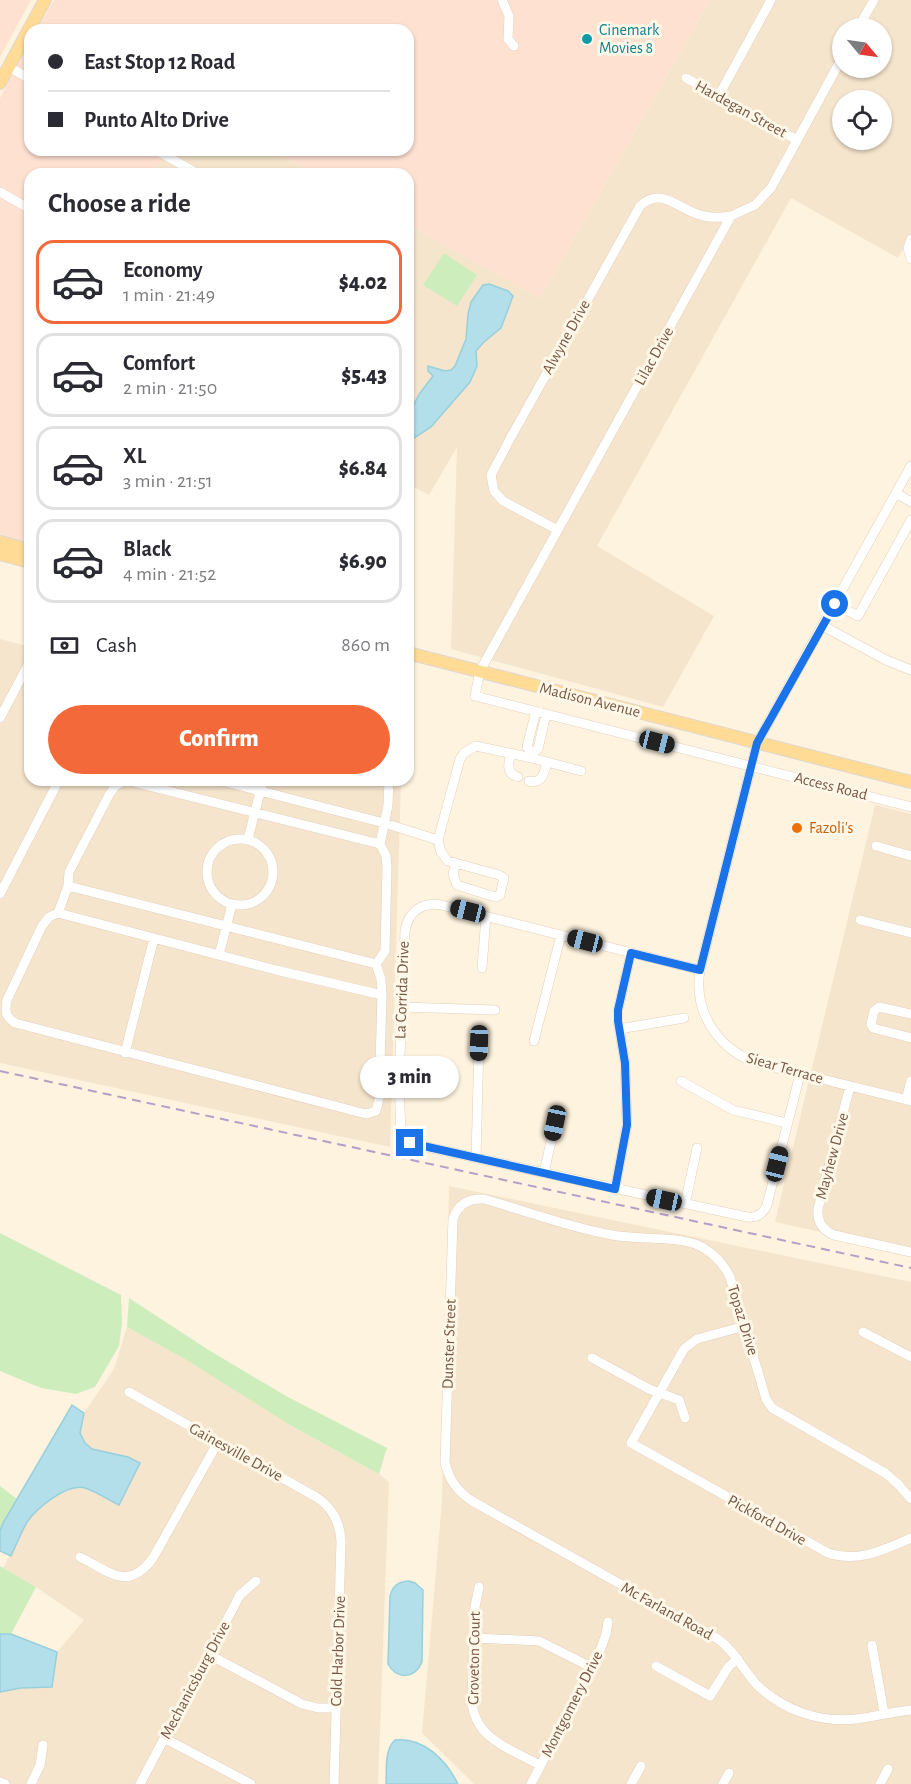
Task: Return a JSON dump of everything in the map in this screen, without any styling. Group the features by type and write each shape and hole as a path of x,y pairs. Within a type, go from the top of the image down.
{"main road":[{"path":"32,24 45,0"},
{"path":"0,84 24,39"},
{"path":"0,542 24,548"},
{"path":"0,554 24,560"},
{"name":"Madison Avenue","path":"414,654 911,782"}],"street":[{"path":"502,0 509,16 508,39 514,46"},
{"path":"718,97 771,0"},
{"path":"864,18 874,0"},
{"path":"9,67 24,76"},
{"path":"731,216 747,210 763,198 773,185 832,76"},
{"name":"Hardegan Street","path":"686,78 797,140"},
{"path":"166,156 188,168"},
{"path":"0,192 24,206"},
{"name":"Alwyne Drive","path":"558,530 500,499 492,485 491,475 498,461 640,206 651,198 660,197 703,216 717,218 731,216"},
{"name":"Lilac Drive","path":"480,671 731,216"},
{"path":"911,240 908,248 911,259"},
{"name":"Siear Terrace","path":"908,1101 747,1059 720,1040 710,1026 700,1005 698,984 757,743 911,466"},
{"path":"896,493 911,502"},
{"path":"835,604 858,616 911,520"},
{"path":"823,626 886,660 911,670"},
{"name":"Access Road","path":"480,671 475,696 911,807"},
{"path":"0,718 24,672"},
{"path":"532,755 527,747 536,711"},
{"path":"532,755 538,749 546,714"},
{"path":"456,863 453,874 457,885 495,897 500,895 504,879 499,875 456,863 448,861 441,852 438,840 458,766 464,753 476,746 532,755 547,762 580,771"},
{"path":"511,753 509,771 512,776 518,777"},
{"path":"529,781 541,779 547,762"},
{"path":"0,894 56,786"},
{"path":"58,913 68,886 69,872 115,786"},
{"path":"149,786 380,844"},
{"path":"241,786 384,823 438,840"},
{"path":"248,839 261,786"},
{"path":"376,964 386,951 387,867 386,856 380,844 388,805 389,786"},
{"path":"235,838 248,839 259,844 267,852 273,867 272,879 267,890 259,899 244,905 232,904 220,899 211,889 206,877 207,864 213,852 222,843 235,838"},
{"path":"876,846 911,856"},
{"path":"68,886 376,964"},
{"path":"219,955 232,904"},
{"name":"La Corrida Drive","path":"476,1158 410,1143 400,1132 401,1007 405,929 408,919 417,909 436,904 486,916"},
{"path":"376,964 381,979 382,995 379,1099 376,1110 366,1114 15,1023 5,1011 42,926 50,917 58,913 382,995"},
{"path":"482,968 486,916 700,970"},
{"path":"860,920 911,933"},
{"path":"534,1041 561,935"},
{"path":"125,1053 154,938"},
{"path":"615,1189 627,1125 625,1063 619,1029 618,1005 631,953"},
{"path":"401,1007 495,1010"},
{"path":"911,1014 879,1007 874,1011 870,1024 873,1028 911,1038"},
{"path":"619,1029 684,1018"},
{"path":"479,1043 476,1158 747,1217 759,1215 767,1205 800,1074"},
{"path":"681,1081 733,1110 787,1123"},
{"path":"908,1101 911,1081"},
{"name":"Mayhew Drive","path":"850,1086 818,1209 821,1225 834,1235 911,1252"},
{"path":"544,1173 555,1123"},
{"path":"685,1204 697,1148"},
{"name":"Topaz Drive","path":"463,1204 474,1199 484,1199 602,1233 639,1239 681,1241 698,1245 717,1258 729,1274 766,1399 772,1408 885,1473 911,1499"},
{"name":"Dunster Street","path":"455,1486 447,1472 446,1462 448,1349 453,1219 463,1204"},
{"path":"660,1393 684,1349 691,1342 745,1326"},
{"path":"863,1332 911,1357"},
{"path":"592,1358 649,1389 680,1401 685,1418"},
{"name":"Gainesville Drive","path":"129,1392 320,1499 337,1519"},
{"name":"Pickford Drive","path":"660,1393 632,1443 828,1553 848,1557 868,1556 911,1538"},
{"path":"80,1557 120,1577 131,1577 144,1570 218,1442"},
{"name":"Mc Farland Road","path":"455,1486 472,1501 718,1638 738,1659 750,1677 765,1691 801,1713 820,1718 843,1720 911,1710"},
{"name":"Cold Harbor Drive","path":"334,1784 341,1541 337,1519"},
{"name":"Mechanicsburg Drive","path":"140,1784 240,1595 256,1581"},
{"name":"Groveton Court","path":"479,1587 474,1607 472,1705 476,1720 483,1731 494,1741 540,1765"},
{"name":"Montgomery Drive","path":"531,1784 604,1641 608,1622"},
{"path":"474,1638 539,1641 591,1667"},
{"path":"872,1645 884,1713"},
{"path":"208,1654 303,1704 318,1708 336,1708"},
{"path":"656,1666 710,1696 729,1666 738,1659"},
{"path":"164,1738 251,1784"},
{"path":"31,1784 40,1765 43,1745"},
{"path":"631,1784 640,1766"},
{"path":"880,1784 888,1769"},
{"path":"723,1784 729,1773"},
{"path":"0,1782 4,1784"}],"shaded area":[{"path":"0,0 31,0 0,57"},
{"path":"54,0 710,0 540,298 414,228 414,168 305,168 284,156 414,156 414,24 40,24"},
{"path":"710,0 911,0 911,235 898,258 791,198 597,546 714,616 663,707 451,649 457,447 429,495 414,487 414,228 540,298"},
{"path":"24,54 24,156 164,156 157,168 24,168 24,543 0,537 0,98"},
{"path":"164,156 284,156 305,168 157,168"},
{"path":"0,639 24,645 24,786 401,786 390,1147 0,1063"},
{"path":"875,805 911,814 911,1252 775,1222"},
{"path":"449,1186 911,1282 911,1784 474,1784 422,1733 442,1501"},
{"path":"127,1327 194,1364 288,1424 379,1474 389,1482 378,1784 0,1784 0,1692 21,1688 52,1687 57,1652 84,1620 36,1587 3,1568 28,1521 57,1495 72,1488 85,1488 119,1504 140,1463 92,1449 85,1443 80,1433 84,1413 114,1369"}],"green space":[{"path":"444,253 477,275 457,306 423,285"},
{"path":"0,1233 121,1295 122,1323 119,1346 95,1387 76,1394 41,1388 0,1371"},
{"path":"129,1298 207,1349 286,1396 387,1448 379,1474 288,1424 190,1362 127,1327"},
{"path":"0,1486 17,1499 0,1531"},
{"path":"0,1566 36,1587 11,1634 0,1634"}],"water":[{"path":"489,284 508,291 513,296 501,328 476,351 477,366 470,382 431,427 414,438 414,404 433,376 428,371 428,366 445,371 455,366 466,339 471,302 483,285"},
{"path":"72,1405 84,1413 80,1433 85,1443 92,1449 128,1457 140,1463 119,1505 98,1493 78,1487 53,1498 27,1522 11,1556 0,1551 0,1531 3,1523"},
{"path":"409,1581 423,1590 422,1662 415,1672 401,1675 388,1664 390,1596 396,1585"},
{"path":"0,1634 11,1634 57,1652 52,1687 21,1688 0,1692"},
{"path":"395,1740 406,1740 425,1746 447,1767 458,1784 386,1784 389,1749"}],"railway":[{"path":"0,1071 911,1268"}],"place":[{"name":"Cinemark Movies 8","path":"587,39"},
{"name":"Fazoli's","path":"797,828"}],"route":[{"path":"410,1143 615,1189 627,1125 625,1063 618,1021 618,1005 631,953 700,970 757,743 835,604"}]}
